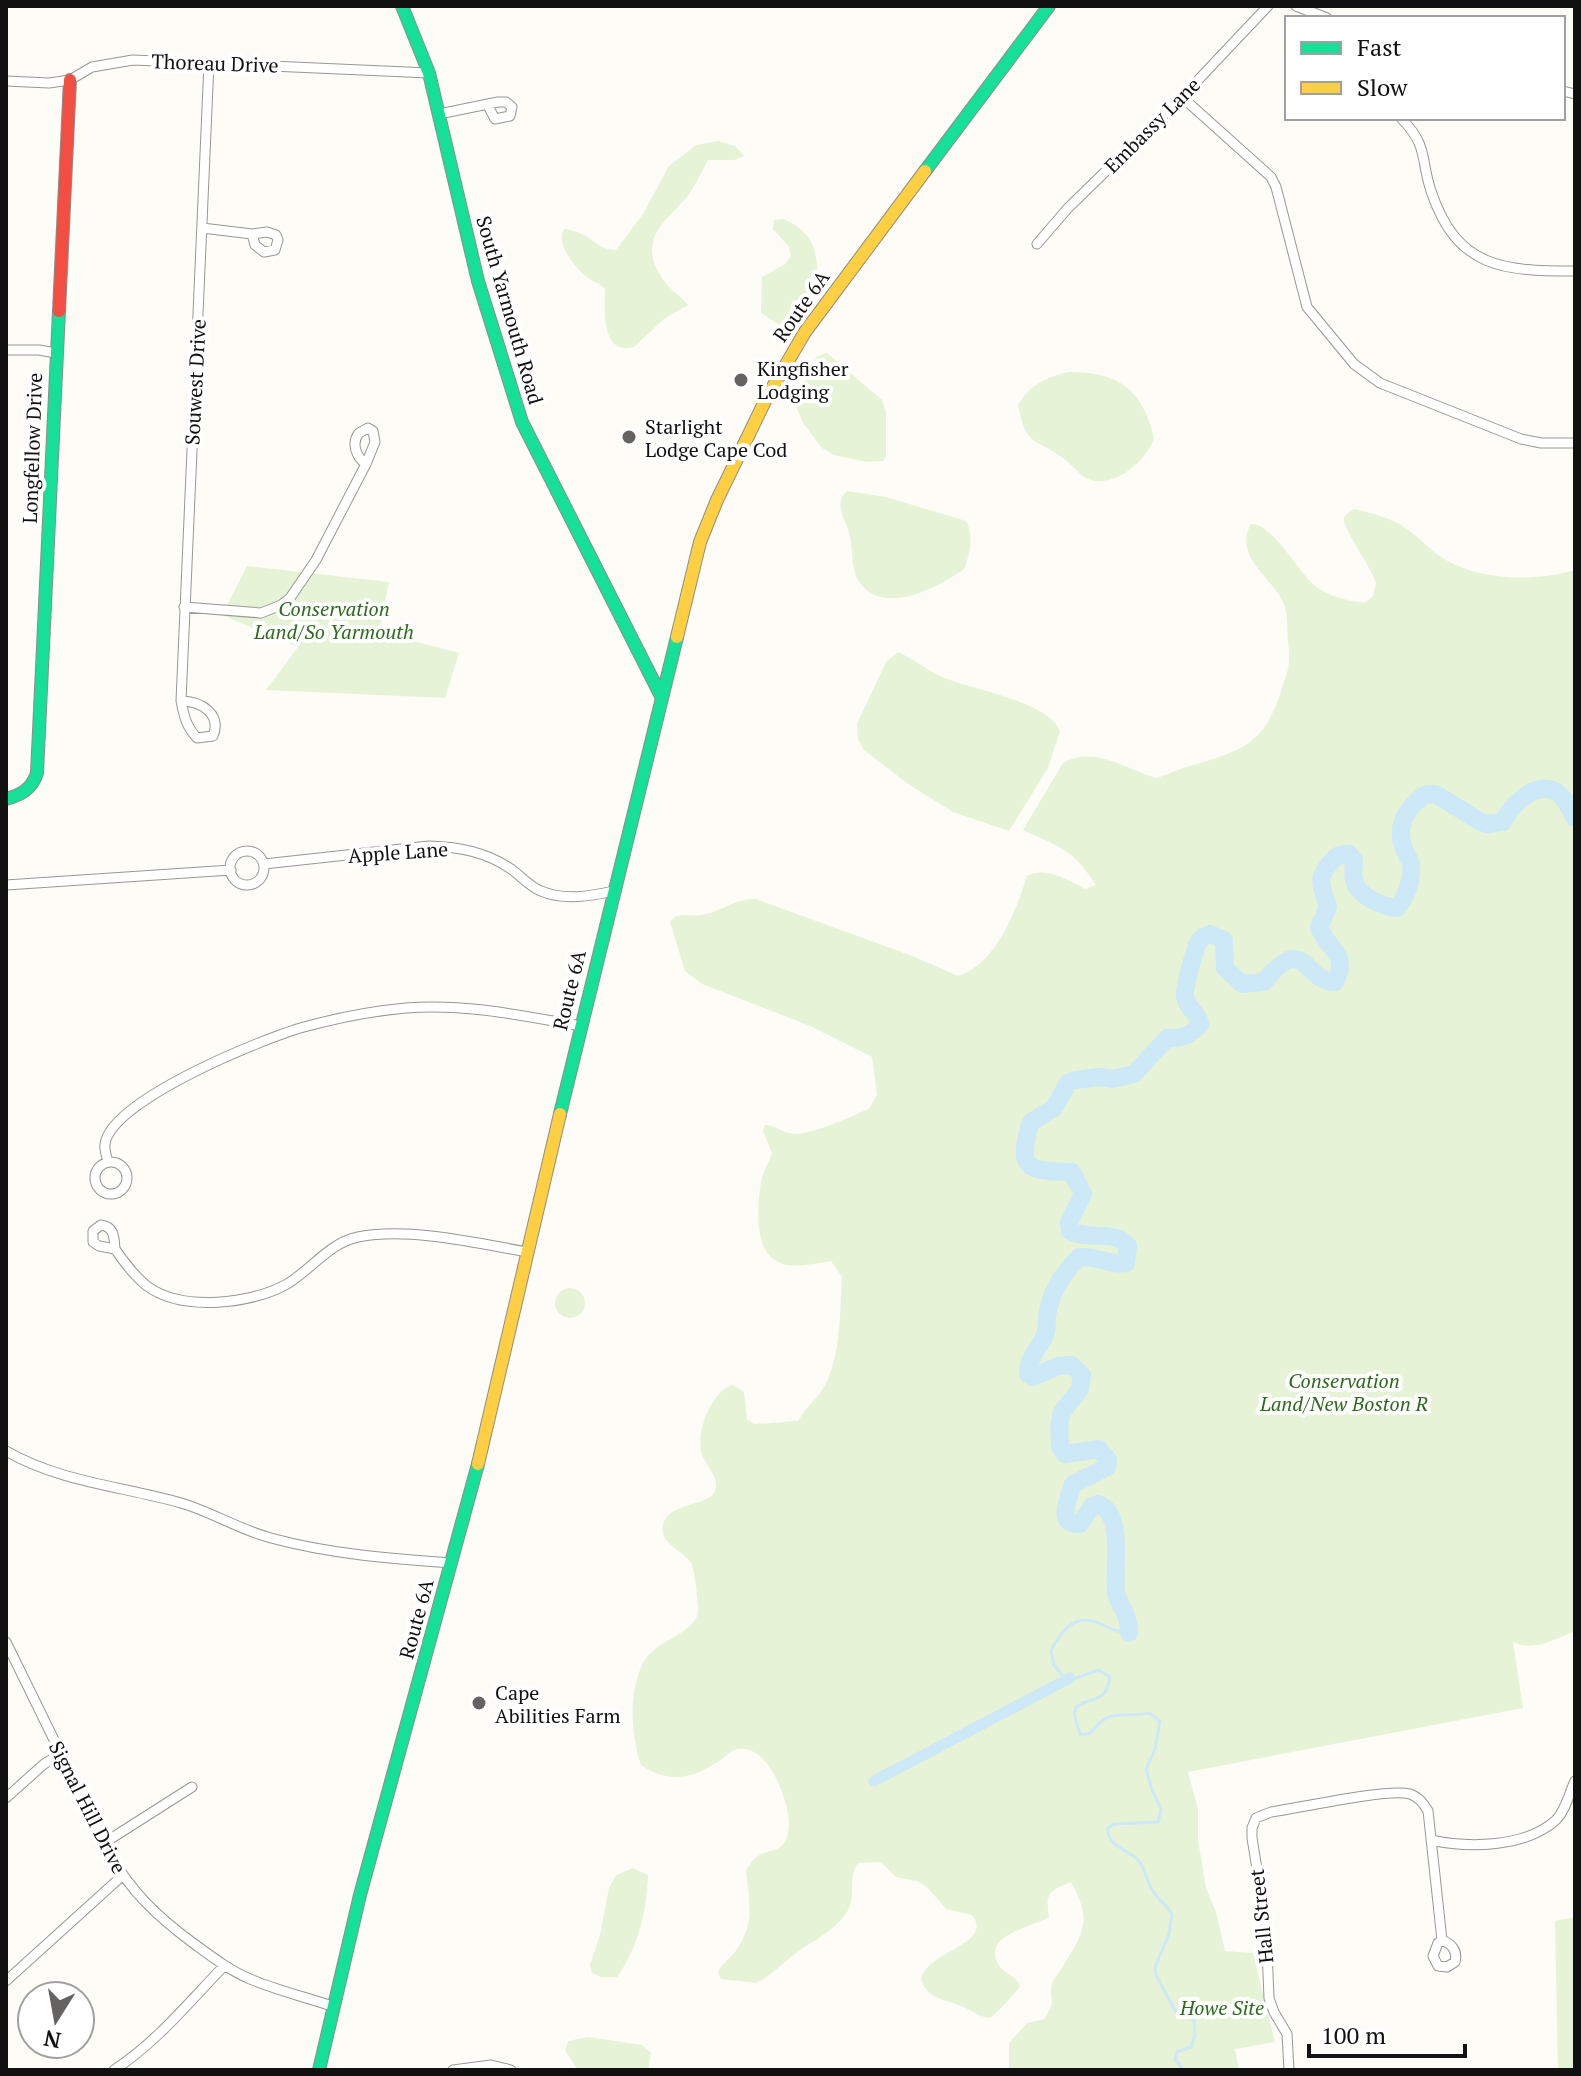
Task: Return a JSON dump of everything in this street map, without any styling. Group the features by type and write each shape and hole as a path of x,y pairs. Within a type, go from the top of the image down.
{"main road":[{"name":"South Yarmouth Road","path":"402,6 429,73 478,281 522,422 661,696"},
{"name":"Route 6A","path":"319,2070 332,2006 488,1426 687,586 707,523 789,358 1049,6"},
{"name":"Longfellow Drive","path":"6,799 28,791 37,773 70,80"}],"street":[{"name":"Embassy Lane","path":"1037,244 1068,208 1182,97 1268,6"},
{"path":"1296,6 1321,16"},
{"name":"Thoreau Drive","path":"6,81 49,83 70,80 92,67 133,60 429,73"},
{"name":"Souwest Drive","path":"181,701 209,63"},
{"path":"1182,97 1271,177 1307,307 1354,364 1380,383 1521,439 1541,443 1575,443"},
{"path":"439,114 487,104"},
{"path":"1403,120 1420,142 1431,193 1451,231 1471,252 1508,269 1575,271"},
{"path":"202,228 252,234"},
{"path":"6,350 56,353"},
{"path":"184,607 261,613 290,598 316,560 366,464"},
{"path":"181,701 197,702 209,711 216,726 213,736 197,738 187,725 181,701"},
{"name":"Apple Lane","path":"264,864 429,846 452,847 492,857 542,892 587,896 614,891"},
{"name":"Apple Lane","path":"242,852 253,852 264,864 260,879 251,884 236,880 231,870 233,859 242,852"},
{"name":"Apple Lane","path":"6,885 231,870"},
{"path":"108,1162 105,1142 111,1130 160,1091 237,1050 306,1026 408,1008 461,1008 581,1026"},
{"path":"115,1249 130,1270 157,1292 179,1299 217,1302 255,1296 279,1288 336,1244 354,1238 396,1234 527,1252"},
{"path":"6,1451 27,1463 60,1475 181,1503 272,1539 347,1553 452,1563"},
{"name":"Signal Hill Drive","path":"6,1642 104,1843 122,1876 140,1899 164,1922 224,1966 332,2006"},
{"path":"6,1798 44,1764 61,1754"},
{"path":"1442,1940 1431,1840 1469,1844 1530,1836 1557,1819 1575,1781"},
{"path":"104,1843 192,1787"},
{"name":"Hall Street","path":"1289,2070 1288,2038 1269,1998 1268,1936 1252,1838 1254,1822 1267,1814 1406,1793 1417,1797 1428,1811 1431,1840"},
{"path":"6,1981 122,1876"},
{"path":"114,2070 134,2057 169,2024 224,1966"},
{"path":"453,2070 491,2065 511,2070"}],"green space":[{"path":"718,141 735,146 744,156 734,160 708,160 689,194 663,223 653,240 654,261 659,273 688,305 665,318 634,347 615,345 605,319 605,289 579,270 570,259 562,241 564,229 573,230 603,247 616,250 643,214 669,166 696,145"},
{"path":"784,219 800,229 810,241 816,255 817,270 808,302 788,330 761,313 762,277 785,264 791,256 789,247 773,229 774,220"},
{"path":"827,353 882,400 886,412 886,457 883,461 868,462 834,455 822,448 803,423 797,408 801,390 817,356"},
{"path":"1069,372 1101,375 1114,380 1135,395 1143,407 1154,438 1144,456 1127,472 1107,480 1086,478 1028,435 1018,405 1039,383"},
{"path":"847,491 886,497 966,521 970,545 964,569 940,584 910,596 881,597 868,591 856,575 850,537 842,513 841,502"},
{"path":"1354,509 1395,522 1441,557 1472,571 1525,577 1575,570 1575,1631 1536,1645 1513,1642 1523,1708 1188,1772 1198,1809 1198,1840 1206,1888 1216,1912 1225,1951 1253,1953 1275,2042 1235,2049 1239,2070 1009,2070 1009,2043 1027,2023 1044,2019 1052,2004 1053,1982 1080,1936 1082,1907 1071,1882 1050,1894 1049,1917 1012,1933 997,1945 995,1954 998,1964 1020,1986 990,2018 937,1997 927,1991 921,1979 935,1961 968,1941 975,1933 977,1925 972,1915 946,1909 927,1887 917,1881 896,1877 881,1862 858,1863 853,1874 850,1906 829,1931 756,1983 721,1979 718,1972 735,1952 746,1931 749,1903 746,1870 756,1857 784,1843 789,1819 776,1779 766,1762 752,1751 734,1750 699,1772 680,1777 661,1775 641,1765 633,1714 638,1675 650,1654 693,1623 698,1605 691,1563 668,1543 663,1526 666,1517 673,1512 709,1498 714,1493 715,1481 700,1443 707,1412 718,1395 733,1385 744,1392 747,1419 754,1424 798,1421 822,1389 834,1360 842,1277 831,1261 787,1265 776,1261 762,1243 758,1218 760,1193 772,1153 763,1131 765,1125 791,1134 813,1131 869,1109 877,1095 872,1057 808,1025 702,984 685,971 670,922 680,915 707,914 740,901 756,899 915,957 958,976 971,970 1003,935 1027,876 1049,873 1085,889 1096,885 1072,856 1023,830 1063,763 1074,758 1098,757 1156,778 1235,751 1266,726 1287,674 1287,617 1279,595 1250,557 1247,536 1251,524 1259,526 1276,539 1318,588 1338,598 1366,602 1373,596 1376,583 1344,522 1346,515"},
{"name":"Conservation Land/So Yarmouth","path":"247,566 389,582 379,632 459,653 445,698 266,690 298,647 222,615"},
{"path":"898,652 949,680 1023,703 1052,720 1060,731 1048,768 1009,831 953,812 908,784 864,750 858,739 857,724 886,662"},
{"path":"570,1288 581,1292 585,1303 581,1314 570,1318 559,1314 555,1303 559,1292"},
{"path":"633,1868 648,1875 640,1928 631,1954 617,1977 601,1977 592,1973 590,1965 600,1935 609,1888 616,1875"},
{"path":"1575,1917 1575,2070 1558,2070 1555,1921"},
{"path":"588,2037 642,2045 651,2053 648,2070 578,2070 565,2050 568,2041"}],"waterway":[{"path":"1129,1633 1116,1592 1116,1543 1112,1518 1098,1504 1092,1506 1080,1524 1068,1521 1066,1516 1073,1484 1107,1467 1108,1460 1099,1449 1065,1454 1060,1447 1062,1412 1080,1389 1082,1375 1072,1365 1058,1366 1033,1377 1028,1374 1032,1358 1045,1335 1053,1295 1069,1268 1079,1257 1126,1263 1128,1246 1109,1236 1070,1231 1069,1222 1083,1194 1072,1172 1044,1171 1029,1165 1025,1150 1031,1122 1054,1108 1068,1083 1134,1074 1167,1038 1185,1036 1200,1025 1186,1001 1185,993 1197,945 1205,936 1210,934 1224,940 1225,968 1242,984 1264,982 1278,967 1296,959 1324,980 1335,982 1339,958 1319,927 1328,907 1321,883 1323,874 1335,858 1349,854 1354,860 1353,878 1360,891 1378,903 1397,908 1408,888 1411,872 1402,842 1402,824 1411,808 1424,795 1437,795 1488,824 1503,822 1524,797 1539,789 1547,789 1561,796 1575,818"},
{"path":"1129,1633 1093,1621 1077,1621 1066,1629 1051,1650 1054,1665 1063,1676 1076,1678 1098,1670 1110,1677 1102,1695 1076,1707 1074,1714 1080,1734 1090,1733 1102,1721 1118,1715 1149,1713 1160,1721 1155,1749 1146,1769 1161,1809 1158,1822 1114,1824 1108,1828 1108,1834 1113,1843 1140,1863 1152,1890 1172,1914 1169,1934 1155,1967 1156,1975 1176,2012 1194,2019 1195,2035 1191,2047 1177,2052 1175,2059 1183,2070"},
{"path":"874,1781 1070,1678"}],"traffic: fast":[{"path":"402,6 429,73 478,281 522,422 661,696"},
{"path":"925,171 1049,6"},
{"path":"6,799 25,790 37,773 59,311"},
{"path":"560,1114 677,637"},
{"path":"319,2070 360,1895 478,1464"}],"traffic: slow":[{"path":"677,637 700,542 767,397 805,332 925,171"},
{"path":"478,1464 560,1114"}],"traffic: jam":[{"path":"59,311 70,80"}],"place":[{"name":"Kingfisher Lodging","path":"741,380"},
{"name":"Starlight Lodge Cape Cod","path":"629,437"},
{"name":"Cape Abilities Farm","path":"479,1703"}],"park label":[{"name":"Conservation Land/New Boston R","path":"1344,1392"},
{"name":"Howe Site","path":"1222,2007"}]}
